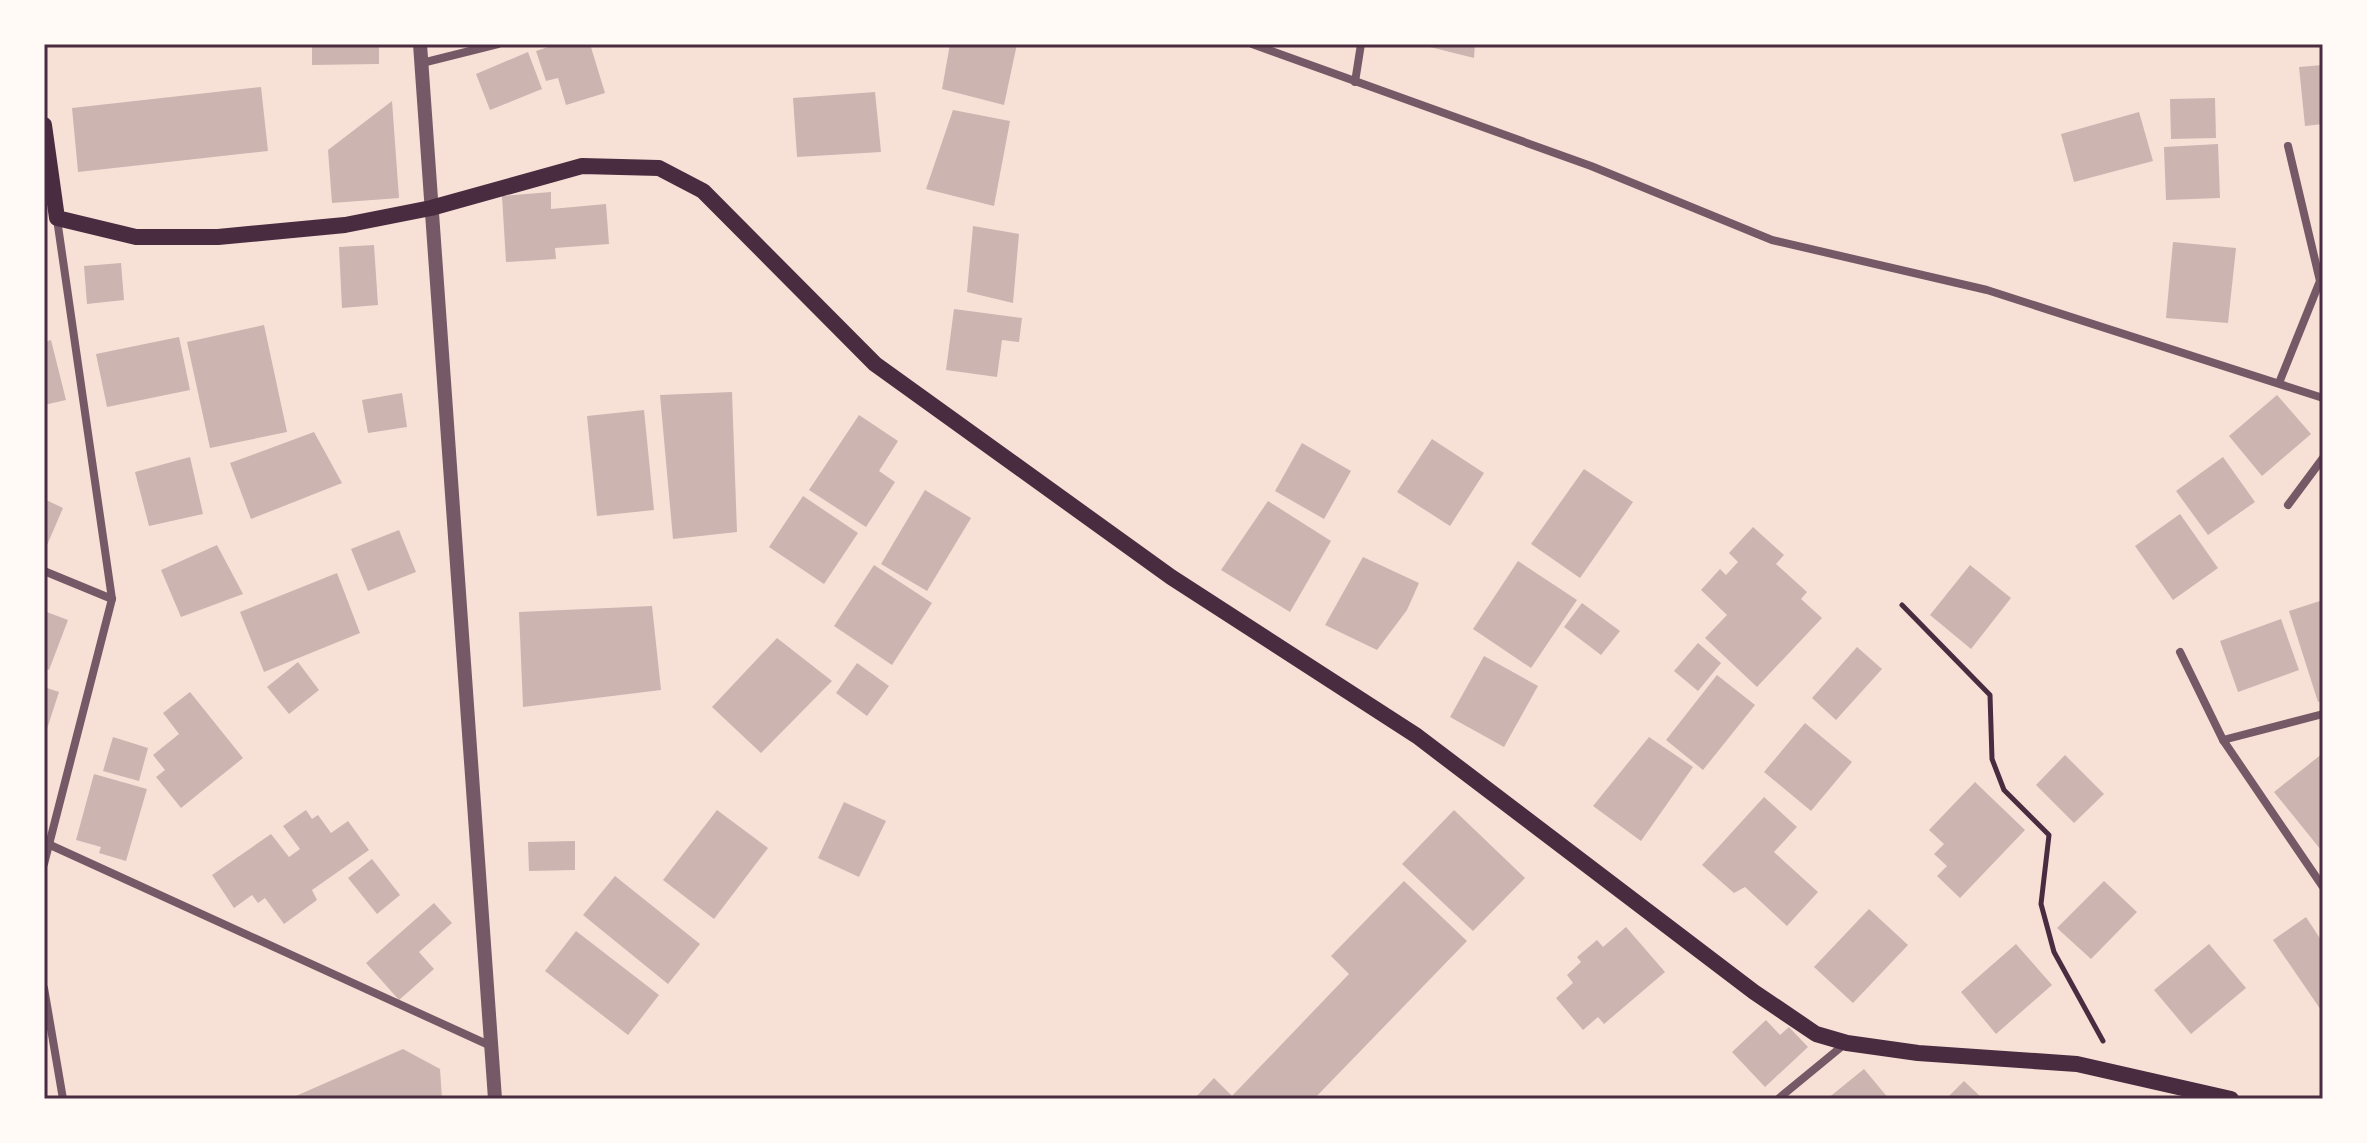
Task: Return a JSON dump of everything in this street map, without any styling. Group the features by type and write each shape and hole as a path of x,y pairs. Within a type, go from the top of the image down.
{"main road":[{"path":"44,125 57,218 136,237 218,237 345,225 431,208 582,166 659,168 703,191 875,364 1171,577 1417,736 1754,992 1816,1034 1847,1043 1918,1053 2077,1064 2231,1099"}],"street":[{"path":"420,44 495,1099"},
{"path":"422,63 498,44"},
{"path":"1252,44 1591,166 1772,240 1987,290 2323,398"},
{"path":"1355,82 1361,44"},
{"path":"2279,383 2320,281 2288,146"},
{"path":"44,864 112,599 57,218"},
{"path":"2288,505 2323,458"},
{"path":"44,571 112,599"},
{"path":"2180,652 2223,740 2323,887"},
{"path":"2223,740 2323,714"},
{"path":"48,844 491,1046"},
{"path":"44,988 63,1099"},
{"path":"1778,1099 1847,1043"}],"path":[{"path":"1902,605 1990,695 1992,759 2004,790 2049,835 2041,904 2054,952 2121,1074"}],"building":[{"path":"312,44 379,44 379,64 312,65"},
{"path":"557,44 590,44 605,93 566,105 558,78 546,81 536,51"},
{"path":"950,44 1017,44 1004,105 942,89"},
{"path":"1475,44 1474,58 1422,45"},
{"path":"528,52 542,89 490,110 476,74"},
{"path":"2323,65 2323,124 2305,126 2299,67"},
{"path":"261,87 268,151 78,172 72,108"},
{"path":"875,92 881,152 797,157 793,98"},
{"path":"2215,98 2216,138 2171,139 2170,99"},
{"path":"392,101 399,198 332,203 328,150"},
{"path":"953,110 1010,121 994,206 926,189"},
{"path":"2139,112 2153,161 2074,182 2061,134"},
{"path":"2218,144 2220,198 2166,200 2164,147"},
{"path":"551,192 551,209 606,204 609,244 555,248 556,259 506,262 502,196"},
{"path":"973,226 1019,234 1013,303 967,292"},
{"path":"2173,242 2236,248 2228,323 2166,318"},
{"path":"374,245 378,305 342,308 339,247"},
{"path":"121,263 124,300 87,304 84,266"},
{"path":"954,309 1022,318 1019,342 1002,340 997,377 946,370"},
{"path":"264,325 287,432 210,448 187,342"},
{"path":"179,337 190,390 107,407 96,354"},
{"path":"51,340 66,400 44,405 44,342"},
{"path":"732,392 737,532 673,539 660,395"},
{"path":"402,393 407,427 368,433 362,400"},
{"path":"2277,395 2311,434 2262,476 2229,436"},
{"path":"644,410 654,510 597,516 587,416"},
{"path":"859,415 898,441 879,471 895,482 866,527 809,490"},
{"path":"314,432 342,483 251,519 230,463"},
{"path":"1432,439 1484,473 1450,526 1397,492"},
{"path":"1302,443 1351,471 1324,519 1275,491"},
{"path":"190,457 203,514 149,526 135,472"},
{"path":"2223,457 2255,502 2208,535 2176,491"},
{"path":"1584,469 1633,502 1580,578 1531,544"},
{"path":"925,490 971,518 927,591 881,564"},
{"path":"803,496 858,533 824,584 769,547"},
{"path":"44,499 63,508 44,552"},
{"path":"1268,501 1331,541 1290,612 1221,570"},
{"path":"2180,514 2218,568 2173,600 2135,546"},
{"path":"1753,527 1784,555 1776,564 1807,592 1801,599 1822,618 1757,687 1705,638 1727,615 1701,590 1720,569 1726,575 1738,562 1729,553"},
{"path":"399,530 416,572 368,591 351,549"},
{"path":"217,545 243,594 181,617 161,570"},
{"path":"1363,557 1419,583 1407,610 1377,650 1325,625"},
{"path":"1518,561 1577,600 1531,668 1473,629"},
{"path":"874,565 932,603 892,665 834,626"},
{"path":"1970,565 2011,598 1971,649 1930,615"},
{"path":"337,573 360,633 264,672 240,612"},
{"path":"2323,600 2323,700 2318,702 2289,611"},
{"path":"1582,603 1620,631 1601,655 1564,627"},
{"path":"652,606 661,690 523,707 519,612"},
{"path":"44,611 68,620 49,670 44,668"},
{"path":"2281,619 2299,670 2238,692 2220,641"},
{"path":"777,638 832,681 761,753 712,707"},
{"path":"1698,643 1721,663 1698,691 1674,671"},
{"path":"1857,647 1882,669 1836,720 1812,698"},
{"path":"1484,656 1538,686 1504,747 1450,717"},
{"path":"298,662 319,690 289,714 267,687"},
{"path":"857,663 889,686 867,716 836,693"},
{"path":"1717,675 1755,705 1703,770 1666,740"},
{"path":"44,687 59,692 45,735 44,735"},
{"path":"190,692 243,758 181,808 156,777 165,770 153,755 179,734 163,713"},
{"path":"1805,723 1852,762 1811,811 1764,772"},
{"path":"113,737 148,748 139,781 103,771"},
{"path":"1649,737 1693,767 1641,841 1593,806"},
{"path":"2323,753 2323,849 2321,850 2274,792"},
{"path":"2065,755 2104,794 2074,823 2036,785"},
{"path":"94,774 147,789 126,861 99,853 101,847 76,840"},
{"path":"1975,782 2025,830 1960,898 1937,876 1947,866 1934,854 1944,844 1929,830"},
{"path":"1764,797 1797,827 1774,852 1818,892 1787,926 1745,887 1734,893 1702,865"},
{"path":"844,802 886,821 859,877 818,858"},
{"path":"306,810 312,819 318,815 331,833 348,821 369,850 312,890 317,900 284,924 265,898 258,903 252,895 234,908 212,875 271,834 289,857 300,849 283,826"},
{"path":"717,810 768,848 714,919 663,880"},
{"path":"1454,810 1525,878 1473,931 1402,864"},
{"path":"575,841 575,870 529,871 528,842"},
{"path":"372,859 400,895 377,914 348,878"},
{"path":"615,876 700,944 668,984 583,915"},
{"path":"1404,881 1467,941 1314,1099 1194,1099 1214,1078 1232,1096 1349,974 1331,956"},
{"path":"2104,881 2137,912 2091,959 2057,928"},
{"path":"434,903 452,923 419,952 434,969 399,1000 366,963"},
{"path":"1869,909 1908,945 1853,1003 1814,967"},
{"path":"2306,917 2323,943 2323,1013 2273,940"},
{"path":"1626,927 1665,972 1604,1024 1598,1017 1583,1030 1556,998 1573,983 1567,975 1581,962 1577,957 1597,940 1603,947"},
{"path":"576,931 659,995 628,1035 545,971"},
{"path":"2016,944 2052,985 1996,1034 1961,992"},
{"path":"2209,944 2246,988 2191,1034 2154,990"},
{"path":"1766,1020 1780,1035 1789,1027 1808,1047 1765,1087 1732,1052"},
{"path":"403,1049 440,1069 442,1099 289,1099"},
{"path":"1864,1069 1889,1099 1827,1099"},
{"path":"1964,1081 1983,1099 1946,1099"}]}
